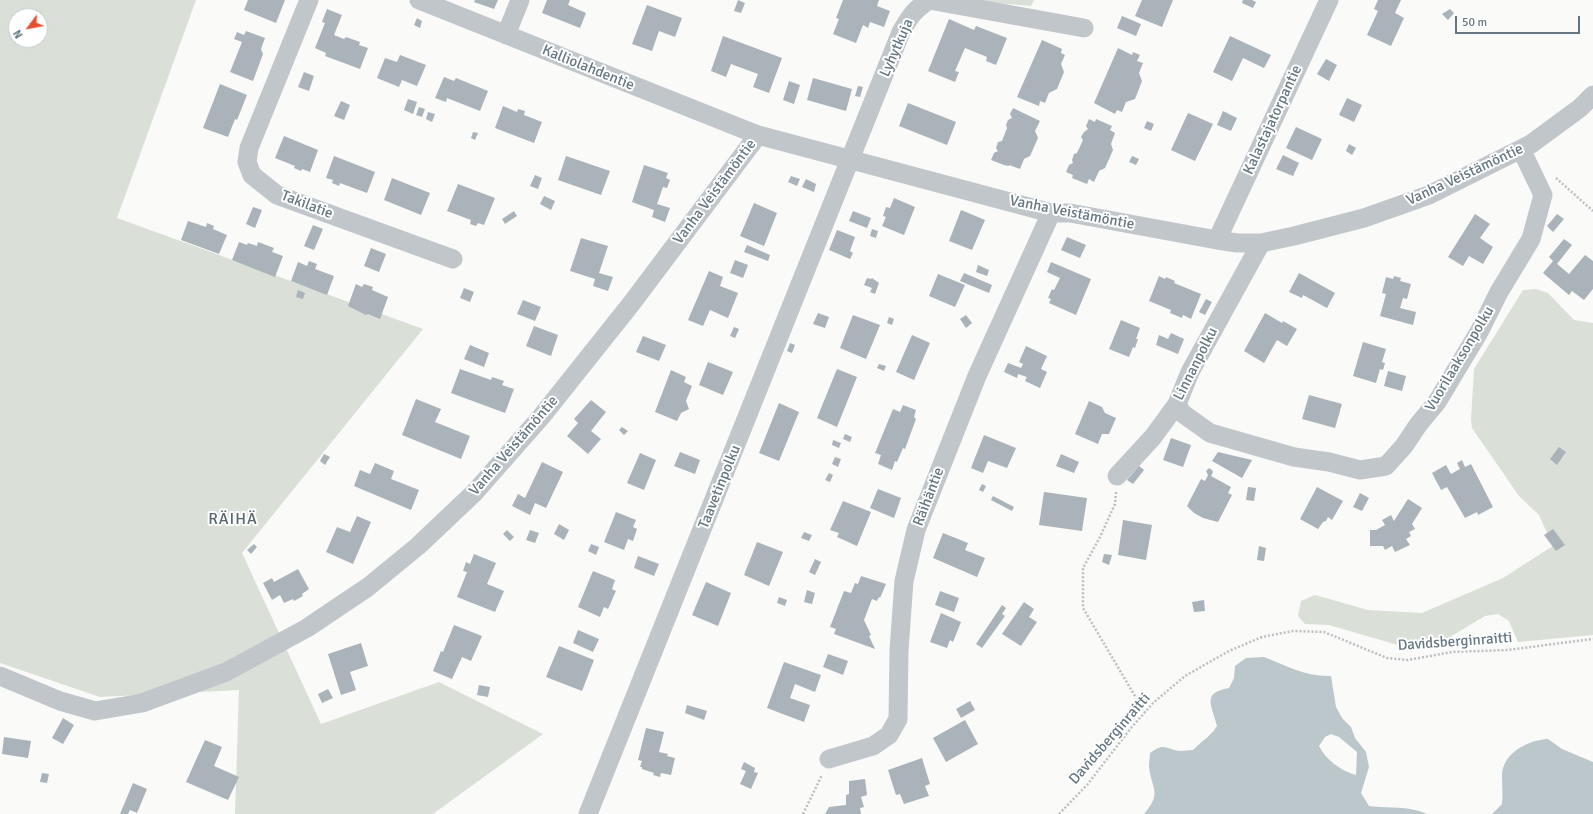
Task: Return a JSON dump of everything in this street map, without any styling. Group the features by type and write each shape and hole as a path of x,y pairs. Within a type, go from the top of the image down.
{"street":[{"name":"Takilatie","path":"309,0 249,148 246,162 252,175 278,195 453,259"},
{"name":"Kalliolahdentie","path":"419,0 758,135"},
{"path":"506,35 520,0"},
{"name":"Lyhytkuja","path":"851,160 901,32 911,14 929,0 1084,28"},
{"name":"Kalastajatorpantie","path":"1217,240 1329,0"},
{"name":"Vanha Veistämöntie","path":"0,676 60,701 95,711 142,703 226,672 307,628 368,587 418,546 475,492 541,417 636,298 758,135 1051,213 1070,213 1237,243 1261,243 1364,218 1429,195 1531,144 1580,108 1593,95"},
{"name":"Vuorilaaksonpolku","path":"1177,404 1182,413 1210,433 1216,435 1294,456 1329,462 1360,470 1386,466 1404,446 1418,425 1437,402 1479,332 1499,292 1531,239 1543,195 1520,149"},
{"name":"Taavetinpolku","path":"588,814 851,160"},
{"name":"Räihäntie","path":"829,759 872,746 888,735 898,719 899,650 904,581 916,530 977,376 1051,213"},
{"name":"Linnanpolku","path":"1118,476 1153,437 1177,404 1190,372 1261,243"}],"path":[{"path":"1552,173 1593,211"},
{"path":"1118,476 1115,504 1100,538 1083,568 1082,608 1145,713"},
{"name":"Davidsberginraitti","path":"1059,814 1087,785 1153,703 1185,676 1229,651 1262,637 1293,631 1324,632 1387,658 1408,660 1452,652 1508,650 1593,640"},
{"path":"803,814 829,759"}],"shaded area":[{"path":"0,0 196,0 117,218 423,329 242,553 321,724 439,682 543,734 433,814 235,814 239,690 100,697 0,663"},
{"path":"962,0 1034,0 1031,6"},
{"path":"1536,289 1548,293 1574,320 1593,323 1593,635 1518,642 1509,621 1498,614 1485,616 1445,640 1408,648 1329,625 1305,624 1298,616 1301,601 1315,595 1368,610 1422,613 1503,578 1553,546 1539,515 1519,496 1472,428 1471,420 1474,369 1523,290"},
{"path":"1264,657 1305,673 1331,676 1336,707 1342,718 1351,727 1355,738 1366,752 1369,767 1361,793 1369,806 1405,808 1427,814 1144,814 1150,807 1154,795 1149,766 1150,753 1162,747 1180,751 1193,750 1209,736 1217,726 1211,706 1212,697 1220,690 1229,688 1234,678 1235,666 1246,658","holes":["1331,734 1339,737 1357,752 1356,775 1345,771 1334,764 1319,746 1325,737"]},
{"path":"1548,739 1562,749 1593,762 1593,814 1492,814 1502,804 1502,775 1503,767 1507,760 1518,749 1525,745"}],"building":[{"path":"248,0 285,0 276,23 244,10"},
{"path":"475,0 498,0 494,9 474,2"},
{"path":"547,0 570,0 568,5 586,13 580,28 542,13"},
{"path":"738,0 745,3 741,13 734,11"},
{"path":"843,0 879,0 877,6 890,11 884,27 870,22 868,28 863,25 856,43 833,34 839,19 836,18"},
{"path":"1142,0 1173,0 1162,27 1135,16"},
{"path":"1243,0 1252,0 1256,2 1253,8 1242,3"},
{"path":"1378,0 1401,0 1395,13 1404,18 1391,46 1367,35 1378,11 1374,9"},
{"path":"647,5 682,18 675,37 659,31 652,51 632,44"},
{"path":"327,9 342,15 334,35 344,39 346,37 360,42 359,45 368,48 360,69 325,56 326,53 315,48 325,23 322,22"},
{"path":"1450,9 1454,13 1448,20 1442,14"},
{"path":"1122,16 1141,24 1136,36 1117,28"},
{"path":"417,18 422,21 420,28 414,25"},
{"path":"949,19 974,30 976,26 1007,38 996,65 986,61 987,57 965,48 955,71 959,72 955,82 928,71"},
{"path":"246,31 265,38 261,49 263,54 253,81 230,72 242,42 234,39 237,32 244,35"},
{"path":"723,36 782,58 769,93 753,87 758,74 731,64 726,77 711,71"},
{"path":"1230,36 1271,55 1264,68 1243,58 1232,81 1213,72"},
{"path":"1042,40 1062,49 1061,53 1065,55 1061,64 1064,72 1057,89 1049,93 1045,103 1040,101 1039,106 1017,97"},
{"path":"1118,48 1132,55 1133,52 1140,55 1137,61 1143,63 1139,73 1142,81 1135,99 1126,102 1122,112 1117,110 1115,114 1094,103"},
{"path":"400,55 426,65 417,86 402,80 399,87 377,78 385,58 397,62"},
{"path":"1326,59 1337,65 1329,81 1317,74"},
{"path":"304,72 314,76 309,91 298,87"},
{"path":"444,77 454,81 456,78 488,91 480,111 447,98 446,102 435,98"},
{"path":"813,78 852,89 846,111 807,100"},
{"path":"789,81 800,85 794,104 783,100"},
{"path":"220,84 247,95 228,137 203,128"},
{"path":"858,86 863,87 860,97 855,96"},
{"path":"1347,98 1362,105 1354,122 1339,115"},
{"path":"408,99 417,102 413,114 404,110"},
{"path":"341,101 350,105 344,120 334,116"},
{"path":"908,103 956,122 947,145 899,126"},
{"path":"503,106 517,112 518,109 525,111 524,115 542,122 534,143 495,128"},
{"path":"419,107 425,109 422,117 416,115"},
{"path":"1013,108 1040,121 1035,131 1038,138 1030,156 1024,159 1020,169 991,160 994,153 998,151 996,148 998,142 1002,141 1007,128 1006,125 1008,120 1012,118 1010,114"},
{"path":"1223,111 1237,118 1231,131 1217,125"},
{"path":"428,112 435,114 432,122 426,119"},
{"path":"1188,113 1213,124 1195,161 1171,150"},
{"path":"1089,119 1095,122 1096,119 1112,126 1110,130 1115,133 1111,144 1113,150 1105,168 1099,171 1094,182 1089,179 1087,184 1072,178 1073,175 1066,172 1069,165 1073,163 1072,160 1074,154 1077,153 1083,140 1081,137 1088,129 1086,126"},
{"path":"1147,121 1154,124 1151,131 1144,128"},
{"path":"1296,127 1322,139 1312,160 1286,148"},
{"path":"473,132 478,133 475,140 471,138"},
{"path":"284,136 318,150 310,172 302,169 301,171 294,168 295,166 275,158"},
{"path":"1349,144 1356,148 1352,155 1346,151"},
{"path":"1283,155 1299,163 1293,176 1276,169"},
{"path":"334,156 375,172 367,193 340,183 339,186 332,183 333,180 326,178"},
{"path":"566,156 610,171 601,195 558,180"},
{"path":"1132,156 1139,159 1136,165 1129,162"},
{"path":"644,165 668,173 666,178 670,180 667,188 663,187 657,204 670,208 665,222 652,217 654,210 632,202"},
{"path":"535,175 542,178 538,189 530,186"},
{"path":"791,176 800,179 797,186 788,182"},
{"path":"392,178 430,193 421,215 384,200"},
{"path":"806,179 816,184 814,192 802,187"},
{"path":"458,184 495,198 484,225 478,223 476,226 470,224 471,220 447,211"},
{"path":"544,196 555,201 551,210 540,204"},
{"path":"894,198 915,207 904,235 882,226 886,217 883,216 886,207 890,208"},
{"path":"754,203 777,213 764,246 740,236"},
{"path":"253,207 262,210 255,228 246,224"},
{"path":"961,210 985,220 972,250 949,241"},
{"path":"514,211 517,216 505,224 502,219"},
{"path":"853,211 871,218 867,228 849,221"},
{"path":"1475,214 1490,224 1480,238 1493,247 1483,264 1469,256 1463,266 1448,257"},
{"path":"1557,214 1564,219 1553,232 1547,226"},
{"path":"188,221 206,227 207,223 214,226 213,229 227,235 219,254 181,240"},
{"path":"313,225 323,229 314,250 304,246"},
{"path":"872,229 878,231 876,238 870,236"},
{"path":"837,230 855,237 850,251 853,253 850,259 829,250"},
{"path":"1067,237 1086,245 1080,258 1061,250"},
{"path":"581,238 608,246 599,273 613,277 608,291 593,286 595,279 570,271"},
{"path":"1564,239 1572,245 1557,264 1569,274 1585,255 1593,261 1593,289 1584,300 1572,291 1569,295 1543,273 1553,261 1549,257"},
{"path":"239,242 257,246 258,242 274,248 272,252 283,256 275,277 232,260"},
{"path":"747,245 770,255 768,261 744,252"},
{"path":"371,248 386,254 379,272 364,266"},
{"path":"735,260 748,265 743,278 730,273"},
{"path":"309,261 317,264 315,269 334,276 327,295 291,281 298,262 307,266"},
{"path":"1051,262 1091,279 1076,315 1049,303 1051,299 1048,298 1052,289 1054,290 1060,278 1047,272"},
{"path":"978,265 989,270 987,276 976,272"},
{"path":"709,271 723,277 720,286 738,293 728,318 710,310 703,326 688,320"},
{"path":"964,273 992,285 989,293 960,281"},
{"path":"1299,273 1335,293 1327,308 1303,295 1302,298 1289,292"},
{"path":"938,274 965,285 955,307 929,296"},
{"path":"1159,276 1165,279 1166,277 1175,281 1174,283 1201,294 1191,319 1183,315 1182,318 1170,313 1171,310 1149,301"},
{"path":"1394,276 1401,278 1400,281 1411,284 1407,299 1403,298 1400,308 1416,312 1413,325 1380,316 1386,294 1382,293 1386,277 1393,279"},
{"path":"867,278 872,278 879,283 875,294 870,292 872,288 864,285"},
{"path":"356,284 362,287 364,284 373,287 372,290 388,297 380,319 368,314 366,315 348,306"},
{"path":"464,288 474,292 470,302 460,298"},
{"path":"298,290 305,293 303,299 296,297"},
{"path":"1206,299 1212,302 1205,315 1199,312"},
{"path":"523,300 541,307 535,321 517,314"},
{"path":"818,313 829,317 825,328 813,324"},
{"path":"1265,313 1282,323 1283,321 1297,329 1287,346 1277,340 1264,363 1244,351"},
{"path":"853,315 880,325 866,359 840,348"},
{"path":"966,315 972,323 966,328 960,319"},
{"path":"889,317 894,319 892,325 887,323"},
{"path":"1121,320 1140,328 1136,339 1138,339 1135,348 1133,347 1129,357 1109,349"},
{"path":"534,326 558,335 551,356 526,346"},
{"path":"734,327 739,329 735,338 730,336"},
{"path":"1171,333 1184,339 1178,354 1156,345 1159,335 1168,339"},
{"path":"912,335 930,343 914,380 896,372"},
{"path":"643,336 666,345 659,361 636,352"},
{"path":"1363,342 1386,349 1382,362 1385,363 1383,370 1380,369 1376,383 1353,376"},
{"path":"790,343 795,345 792,353 787,351"},
{"path":"470,345 489,353 484,367 464,359"},
{"path":"1026,346 1047,356 1041,369 1047,372 1040,388 1025,381 1027,377 1018,374 1017,378 1004,372 1008,363 1021,368 1023,364 1019,362"},
{"path":"708,362 733,372 723,395 699,385"},
{"path":"879,364 886,366 884,371 877,368"},
{"path":"460,369 491,380 492,377 504,381 502,385 514,389 505,413 451,393"},
{"path":"837,369 857,377 837,427 817,418"},
{"path":"671,370 686,377 684,382 692,386 686,401 689,409 681,413 677,421 655,412"},
{"path":"1388,371 1406,376 1402,391 1384,386"},
{"path":"1309,395 1342,404 1335,428 1302,419"},
{"path":"416,399 441,409 435,422 470,436 461,459 402,435"},
{"path":"591,400 606,412 591,431 601,439 588,454 567,436 578,423 574,419"},
{"path":"1089,401 1102,407 1105,413 1116,418 1109,434 1102,434 1098,444 1075,434"},
{"path":"779,403 799,412 779,461 759,453"},
{"path":"903,405 916,410 914,417 916,419 905,449 903,448 897,462 895,461 892,470 878,464 881,455 875,453 893,409 900,412"},
{"path":"622,427 628,431 624,435 619,430"},
{"path":"845,434 852,437 850,442 843,439"},
{"path":"984,435 1016,448 1007,468 988,461 983,473 971,468"},
{"path":"1171,438 1191,445 1183,467 1163,460"},
{"path":"833,440 841,443 839,448 832,445"},
{"path":"1559,447 1566,452 1557,465 1550,459"},
{"path":"680,452 700,460 695,474 674,466"},
{"path":"1218,452 1252,460 1242,478 1212,461"},
{"path":"640,453 656,460 644,490 627,483"},
{"path":"324,454 330,457 325,465 320,461"},
{"path":"1061,454 1079,462 1074,473 1056,466"},
{"path":"835,457 841,459 838,467 832,464"},
{"path":"1462,460 1465,467 1471,464 1493,507 1478,515 1477,512 1465,518 1447,487 1441,490 1432,473 1446,465 1451,474 1460,469 1457,463"},
{"path":"542,462 563,472 546,508 535,503 530,515 512,506 518,494 525,498"},
{"path":"375,463 394,471 391,479 419,490 411,510 354,486 360,470 370,474"},
{"path":"1139,466 1144,470 1133,484 1127,480"},
{"path":"1209,468 1213,472 1211,476 1231,487 1228,493 1232,495 1218,522 1203,518 1194,513 1187,506 1201,479 1205,481 1208,475 1206,471"},
{"path":"829,473 833,475 830,482 825,480"},
{"path":"982,484 986,486 983,492 979,490"},
{"path":"1248,487 1256,488 1254,501 1246,500"},
{"path":"1317,487 1343,501 1332,520 1328,517 1318,529 1300,519"},
{"path":"878,489 901,498 894,518 870,508"},
{"path":"1044,492 1087,498 1082,531 1039,525"},
{"path":"1360,493 1369,498 1362,511 1353,507"},
{"path":"993,496 1014,507 1012,511 991,500"},
{"path":"1408,499 1422,508 1412,524 1415,529 1409,532 1411,536 1406,539 1410,545 1395,552 1392,546 1385,550 1383,546 1370,546 1370,530 1376,530 1385,525 1382,520 1391,515 1394,521"},
{"path":"843,501 871,512 857,546 837,537 839,533 830,530"},
{"path":"616,512 636,520 633,527 637,529 633,541 628,539 624,550 604,542"},
{"path":"357,516 371,522 353,564 326,552 337,527 350,532"},
{"path":"1123,520 1152,525 1146,560 1118,555"},
{"path":"559,524 569,530 564,540 554,534"},
{"path":"1553,529 1565,545 1556,551 1544,535"},
{"path":"507,530 514,537 510,541 503,534"},
{"path":"530,530 539,533 535,543 526,540"},
{"path":"804,532 812,535 809,541 801,538"},
{"path":"943,533 968,543 965,550 985,558 977,577 933,558"},
{"path":"757,542 783,552 769,586 744,575"},
{"path":"254,544 257,547 251,554 247,550"},
{"path":"591,544 599,547 596,555 588,551"},
{"path":"1259,546 1266,548 1264,561 1257,560"},
{"path":"474,554 496,563 487,584 504,591 495,612 457,597 467,572 463,571 466,562 470,564"},
{"path":"1104,554 1112,555 1109,565 1102,562"},
{"path":"638,556 659,564 654,576 634,568"},
{"path":"815,559 821,562 815,575 809,572"},
{"path":"298,569 309,589 302,594 303,596 294,601 293,599 284,603 280,595 272,600 263,583 272,578 274,582"},
{"path":"593,571 615,580 612,589 616,591 608,609 604,607 600,617 578,607"},
{"path":"861,576 886,584 880,598 879,597 877,601 872,599 864,620 871,635 869,636 875,649 834,634 836,629 830,627 844,591 851,593 855,583 858,584"},
{"path":"706,582 731,593 718,626 692,615"},
{"path":"807,590 815,593 812,604 804,602"},
{"path":"940,591 959,598 954,612 935,605"},
{"path":"779,597 787,600 785,606 777,603"},
{"path":"1204,600 1205,611 1194,612 1192,602"},
{"path":"1024,602 1034,609 1029,617 1037,622 1021,646 1002,634"},
{"path":"1002,605 1006,608 1002,614 1005,616 982,648 976,644"},
{"path":"941,613 961,622 953,642 950,640 947,648 930,642"},
{"path":"454,625 482,636 471,661 462,657 452,679 433,671 441,651 443,652"},
{"path":"578,630 599,639 593,652 573,643"},
{"path":"361,643 368,666 350,672 356,690 341,695 328,654"},
{"path":"559,646 594,660 582,691 546,677"},
{"path":"828,654 848,661 843,675 823,667"},
{"path":"784,662 821,675 815,692 795,684 790,698 810,705 804,722 767,708"},
{"path":"479,685 490,687 488,697 477,695"},
{"path":"328,689 333,698 322,703 318,694"},
{"path":"970,701 975,710 961,718 956,709"},
{"path":"687,705 707,711 704,720 685,713"},
{"path":"63,718 74,725 63,744 52,738"},
{"path":"965,720 978,744 946,762 933,738"},
{"path":"646,728 664,732 659,752 668,754 667,756 675,758 671,775 661,773 660,777 653,775 654,773 640,767 642,761 638,760"},
{"path":"4,737 31,741 28,758 2,754"},
{"path":"205,740 222,747 214,766 239,777 228,800 186,782"},
{"path":"922,758 930,784 925,786 929,796 904,804 900,794 896,795 888,770"},
{"path":"744,762 755,768 754,772 758,773 751,789 740,784 746,771 741,769"},
{"path":"42,773 49,774 47,783 40,782"},
{"path":"865,779 867,795 861,797 864,807 860,808 861,814 825,814 829,807 846,805 846,795 849,794 849,781"},
{"path":"133,783 147,789 137,813 130,810 128,814 120,814"}],"district":[{"name":"RÄIHÄ","path":"233,520"}]}
